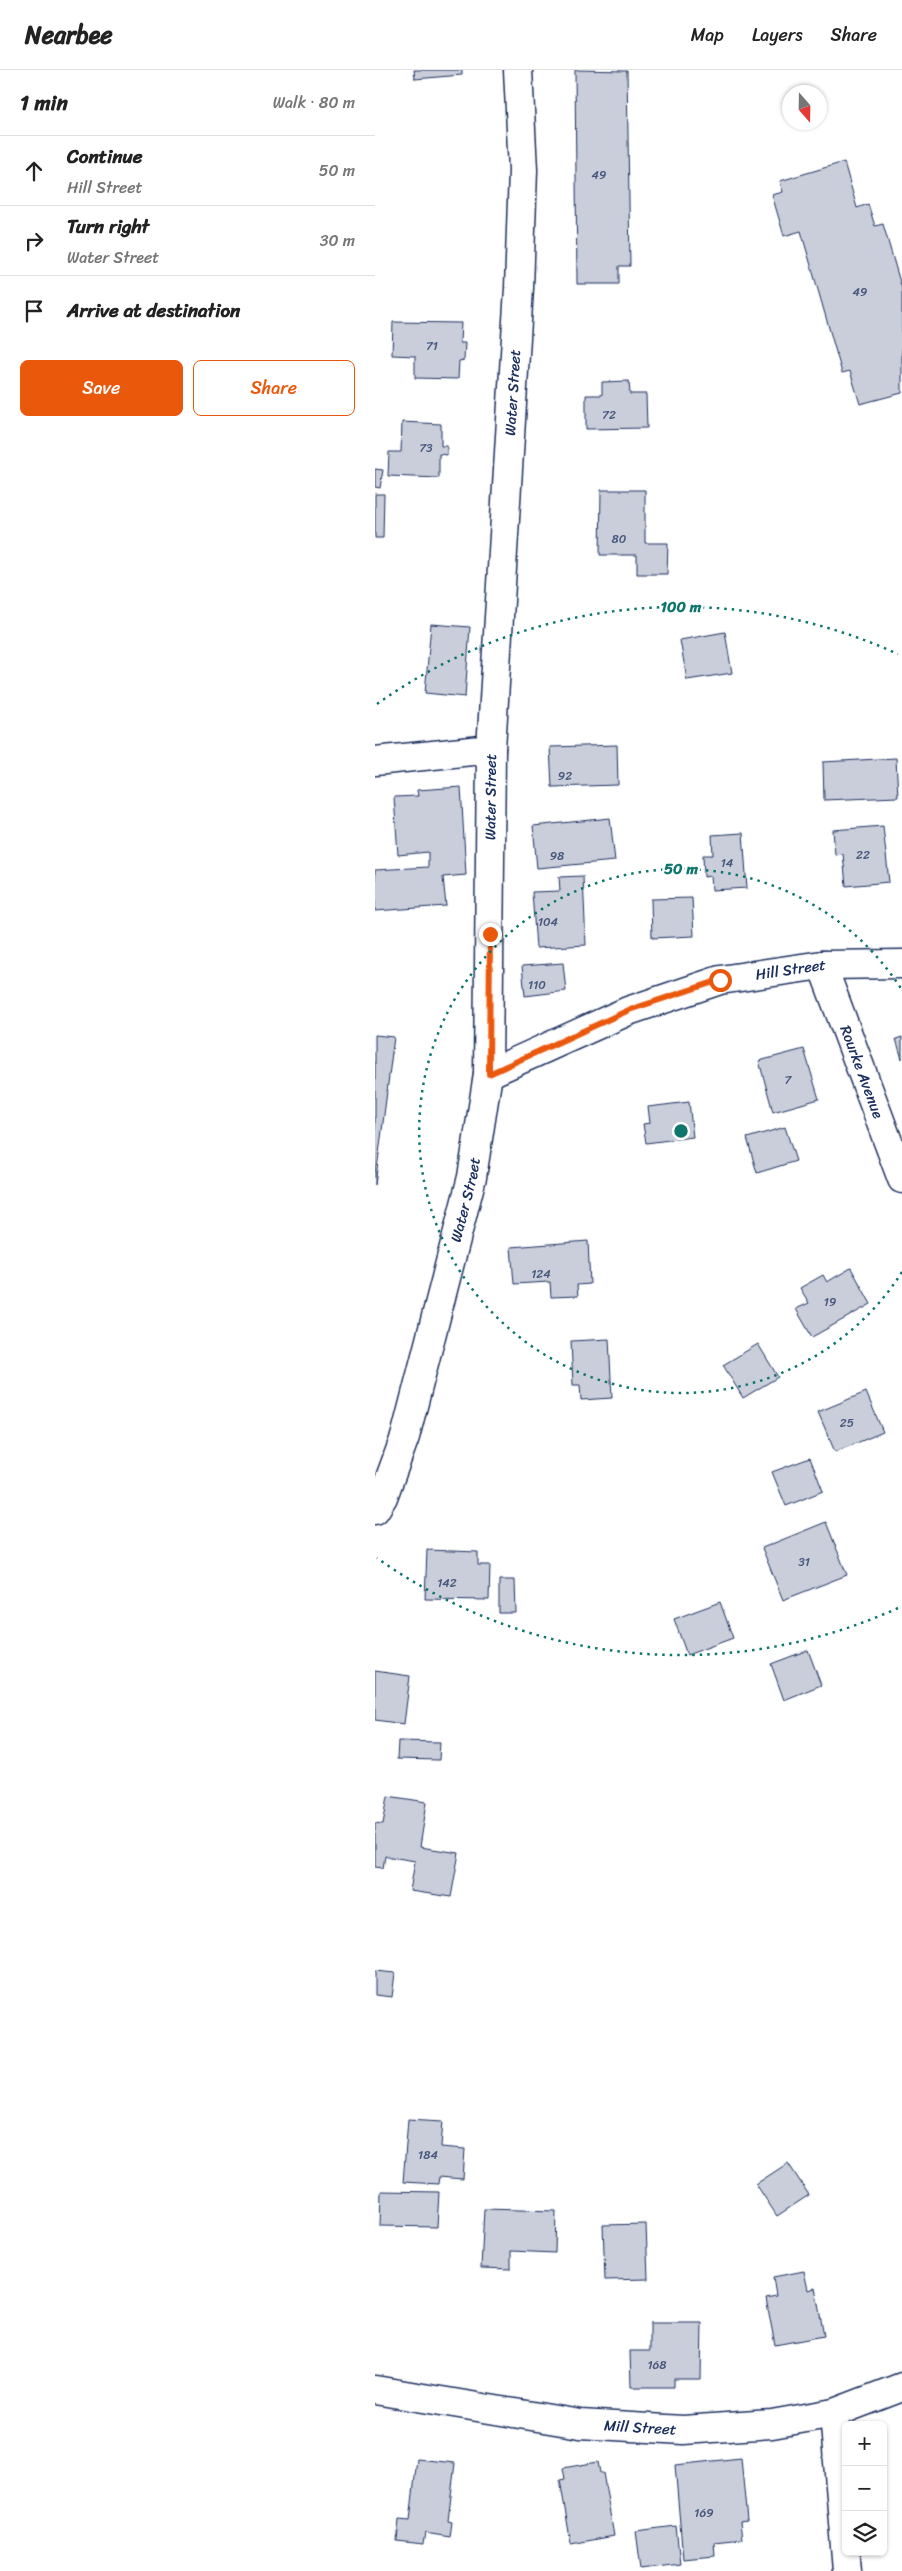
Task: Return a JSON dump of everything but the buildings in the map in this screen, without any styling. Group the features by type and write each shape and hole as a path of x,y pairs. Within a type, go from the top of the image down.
{"street":[{"name":"Water Street","path":"375,1510 383,1496 405,1437 472,1177 489,1074 491,749 519,288 523,170 518,70"},
{"path":"375,761 491,749"},
{"name":"Hill Street","path":"489,1074 629,1010 720,980 822,965 902,964"},
{"name":"Rourke Avenue","path":"822,965 902,1179"},
{"name":"Mill Street","path":"375,2390 580,2424 683,2430 772,2424 834,2413 902,2387"},
{"path":"834,2413 847,2571"}],"route":[{"path":"490,934 489,1074 629,1010 720,980"}]}
